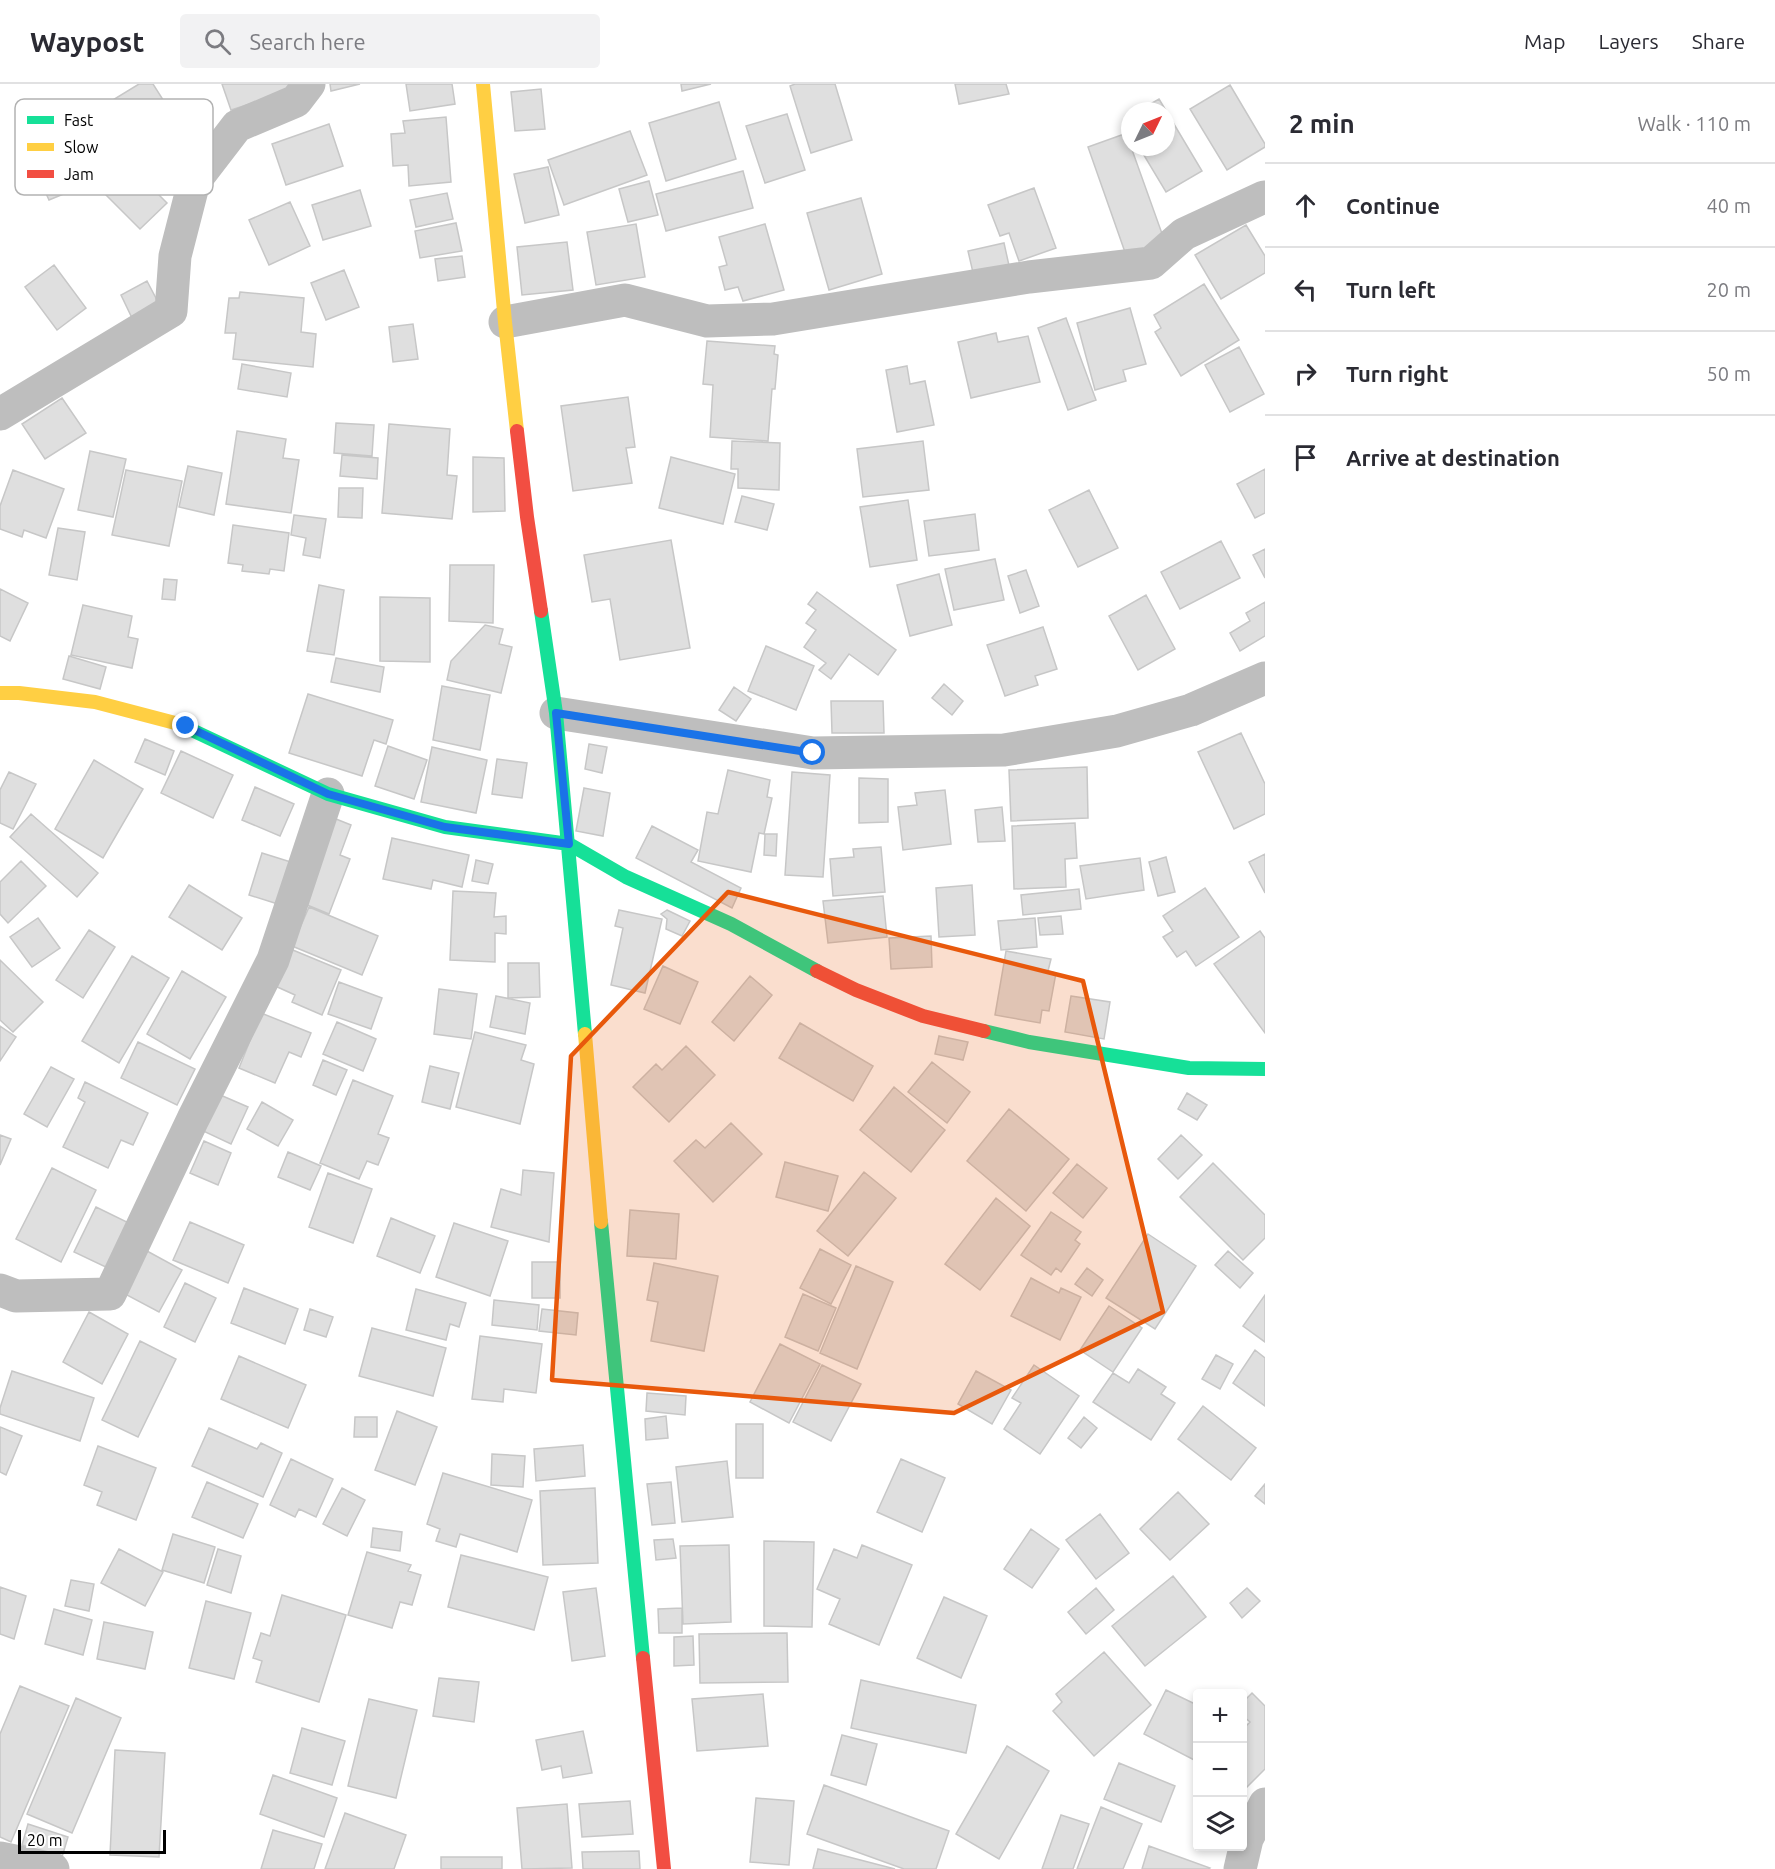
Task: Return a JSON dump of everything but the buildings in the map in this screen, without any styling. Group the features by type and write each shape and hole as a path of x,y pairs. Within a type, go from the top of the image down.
{"street":[{"path":"213,157 237,126 296,101 309,84"},
{"path":"483,84 505,322 528,517 556,713 605,1275 664,1869"},
{"path":"0,414 171,311 175,256 191,195"},
{"path":"505,322 625,300 708,321 773,320 1029,277 1151,263 1184,234 1265,198"},
{"path":"556,713 813,753 1004,750 1117,731 1191,710 1265,678"},
{"path":"0,693 20,693 95,702 186,726 328,794 445,827 569,844 626,877 731,924 796,961 856,990 923,1016 1029,1042 1189,1068 1265,1069"},
{"path":"0,1290 16,1296 110,1294 193,1119 273,960 328,794"},
{"path":"1240,1869 1247,1839 1265,1804"},
{"path":"0,1858 53,1869"}],"highlighted area":[{"path":"728,892 1083,981 1163,1312 954,1413 552,1380 571,1056"}],"traffic: fast":[{"path":"541,611 556,713 585,1034"},
{"path":"179,724 328,794 445,827 569,844 626,877 731,924 817,971"},
{"path":"984,1031 1029,1042 1189,1068 1265,1069"},
{"path":"601,1222 643,1658"}],"traffic: slow":[{"path":"483,84 517,431"},
{"path":"0,693 95,702 179,724"},
{"path":"585,1034 601,1222"}],"traffic: jam":[{"path":"517,431 541,611"},
{"path":"817,971 856,990 923,1016 984,1031"},
{"path":"643,1658 664,1869"}],"route":[{"path":"186,726 328,794 445,827 569,844 556,713 813,753"}]}
